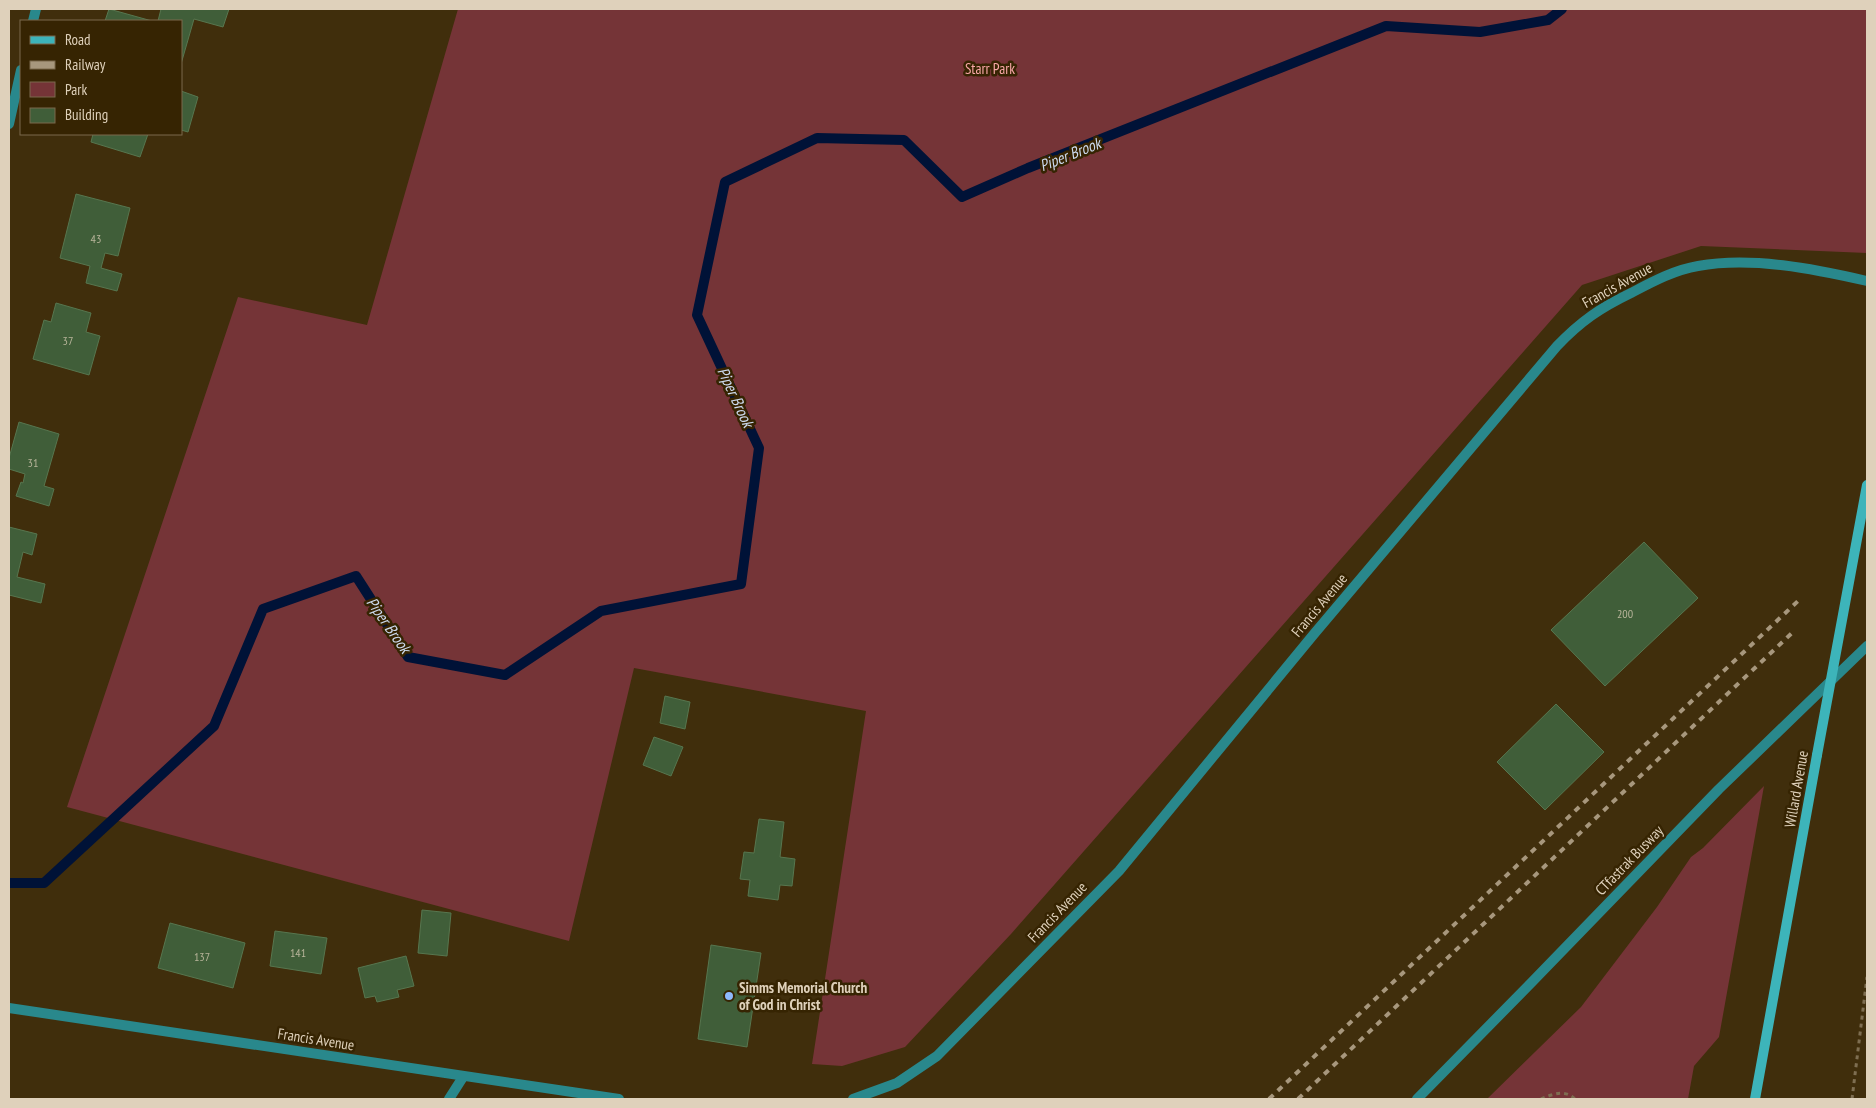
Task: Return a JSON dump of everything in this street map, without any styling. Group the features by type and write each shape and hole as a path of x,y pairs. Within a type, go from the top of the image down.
{"main road":[{"name":"Willard Avenue","path":"1755,1099 1867,485"}],"street":[{"path":"9,124 20,74"},
{"name":"Francis Avenue","path":"853,1099 897,1083 937,1056 1118,871 1314,634 1551,353 1578,325 1609,304 1663,276 1698,266 1731,263 1786,265 1867,281"},
{"name":"CTfastrak Busway","path":"1417,1099 1719,789 1867,646"},
{"name":"Francis Avenue","path":"9,1008 619,1099"},
{"path":"449,1099 463,1077"}],"path":[{"path":"1852,1099 1867,977"},
{"path":"1541,1099 1563,1093 1571,1095 1575,1099"}],"green space":[{"name":"Starr Park","path":"458,9 1867,9 1867,253 1701,246 1582,285 1011,934 905,1047 842,1066 812,1064 866,711 634,668 569,941 67,807 238,297 367,325"},
{"path":"1764,786 1719,1037 1694,1066 1688,1099 1487,1099 1581,1007 1657,907 1691,857 1703,848"}],"building":[{"path":"109,9 148,20 105,20"},
{"path":"161,9 229,9 223,27 194,19 182,61 182,20 158,20"},
{"path":"182,91 198,97 188,132 182,130"},
{"path":"93,135 148,135 140,157 91,142"},
{"path":"76,194 130,208 118,256 105,253 101,268 122,274 117,291 86,283 90,266 60,258"},
{"path":"56,303 91,313 86,332 100,336 89,375 33,359 44,320 51,322"},
{"path":"19,422 59,434 44,486 54,489 49,506 16,496 21,482 23,483 25,474 9,469 9,458"},
{"path":"9,527 37,534 32,555 23,552 17,577 45,584 41,603 9,595"},
{"path":"1644,542 1698,598 1605,686 1551,630"},
{"path":"665,696 690,702 685,729 660,723"},
{"path":"1556,704 1604,752 1545,810 1497,762"},
{"path":"654,737 683,747 671,776 643,765"},
{"path":"759,819 784,822 780,857 795,859 792,886 780,885 778,900 748,896 750,880 740,879 744,852 754,853"},
{"path":"422,910 451,913 447,956 418,953"},
{"path":"170,923 245,943 233,988 158,968"},
{"path":"275,931 327,938 321,974 270,966"},
{"name":"Simms Memorial Church of God in Christ","path":"711,945 761,953 747,1047 698,1039"},
{"path":"406,956 414,986 397,990 399,997 377,1002 375,996 365,998 358,968"}],"waterway":[{"name":"Piper Brook","path":"9,883 44,883 214,726 263,609 356,576 408,657 505,675 601,611 741,584 759,448 697,315 725,182 817,138 904,140 962,197 1028,168 1386,26 1480,32 1548,20 1562,9"}],"railway":[{"path":"1269,1099 1798,601"},
{"path":"1298,1099 1793,632"}],"place":[{"name":"Simms Memorial Church of God in Christ","path":"729,996"}]}
